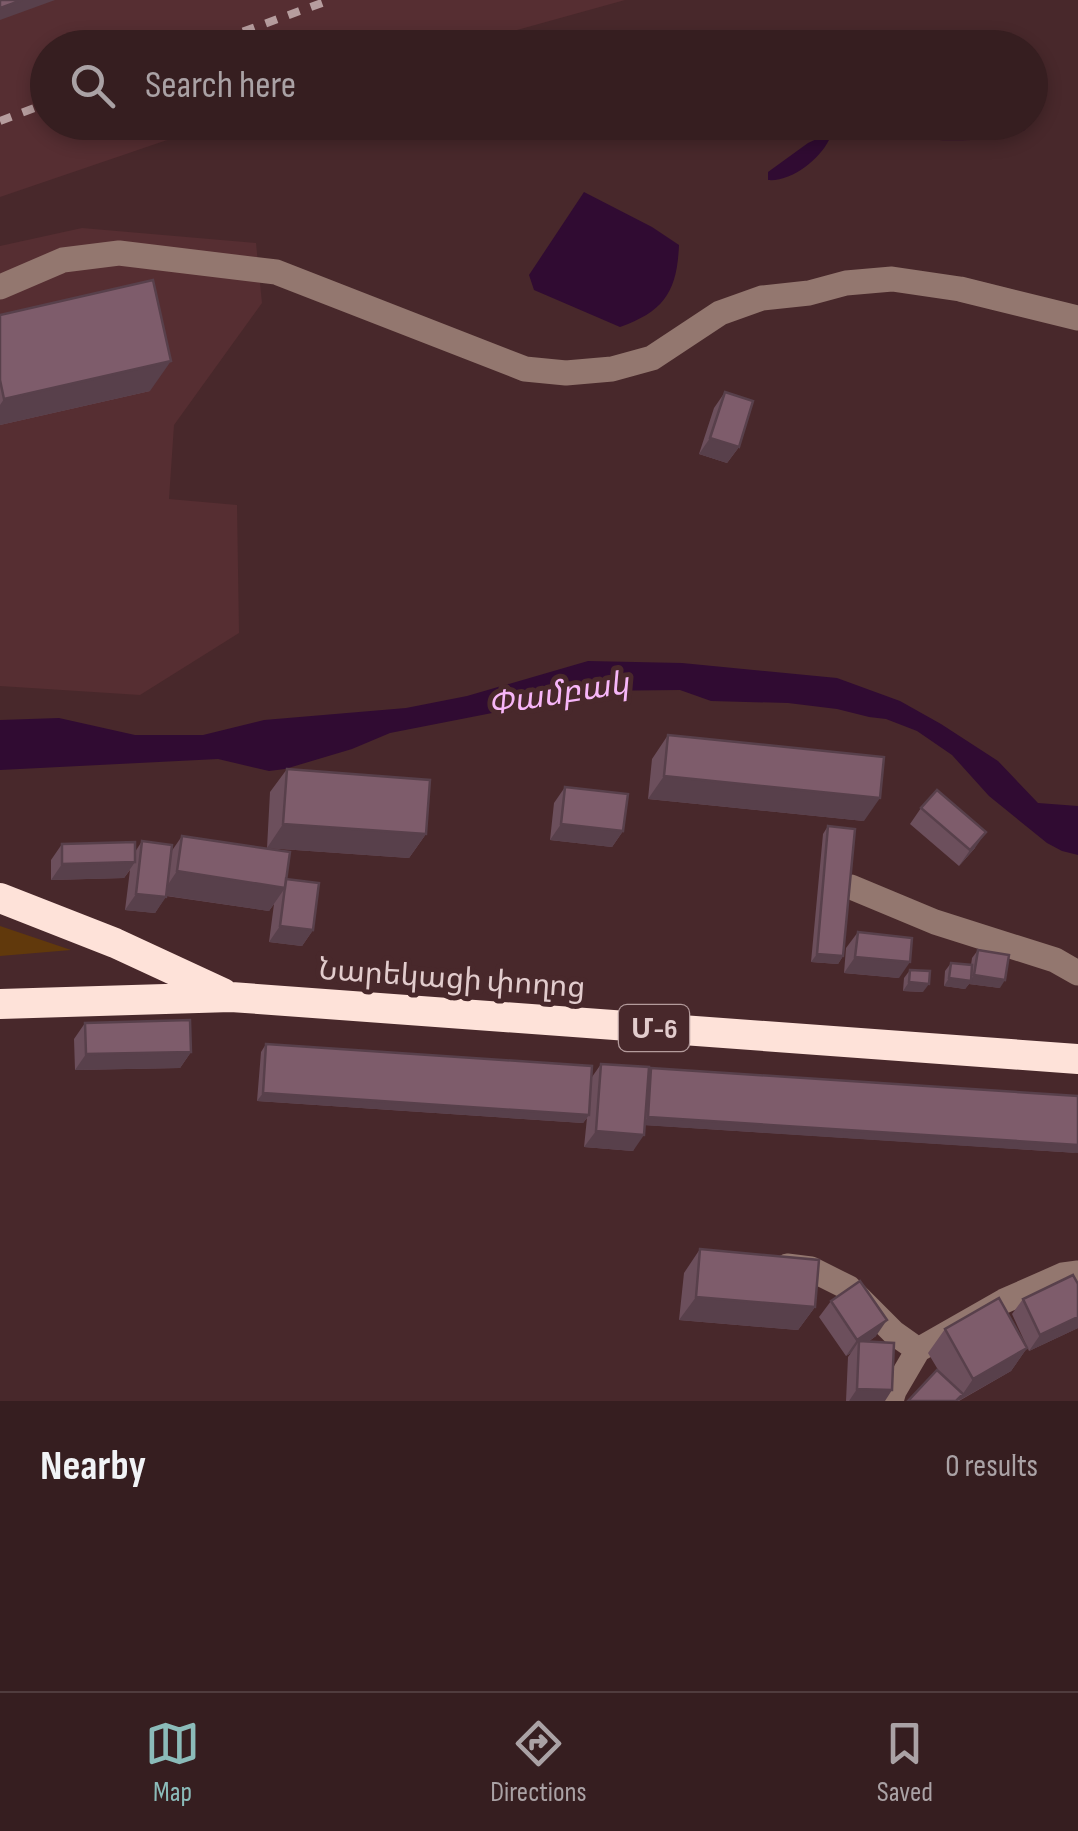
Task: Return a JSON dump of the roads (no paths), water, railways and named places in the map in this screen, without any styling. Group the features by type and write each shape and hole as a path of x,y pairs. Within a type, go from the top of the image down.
{"highway":[{"name":"Մ-6","path":"0,898 115,942 230,997"},
{"name":"Նարեկացի փողոց","path":"0,1004 230,997 1078,1058"}],"street":[{"path":"0,287 63,260 119,252 276,272 525,370 566,373 612,369 652,358 720,313 762,298 846,283 892,279 960,290 1078,318"},
{"path":"851,887 936,922 1055,960 1078,973"},
{"path":"772,1264 811,1269 849,1288 894,1333 918,1350"},
{"path":"892,1401 918,1350 1004,1300 1078,1273"}],"water":[{"path":"829,140 811,162 795,173 768,180 768,172 808,143"},
{"path":"584,192 679,245 675,275 666,297 648,314 620,327 534,290 529,275"},
{"name":"Փամբակ","path":"588,661 682,663 837,678 900,701 998,761 1038,803 1078,806 1078,855 1047,843 989,796 952,755 917,731 886,719 837,709 711,701 680,690 560,695 512,709 390,733 352,749 269,771 218,759 0,770 0,720 59,718 135,735 203,735 264,720 406,708 467,696"}],"railway":[{"path":"248,30 330,0"},
{"path":"0,121 30,110"}]}
